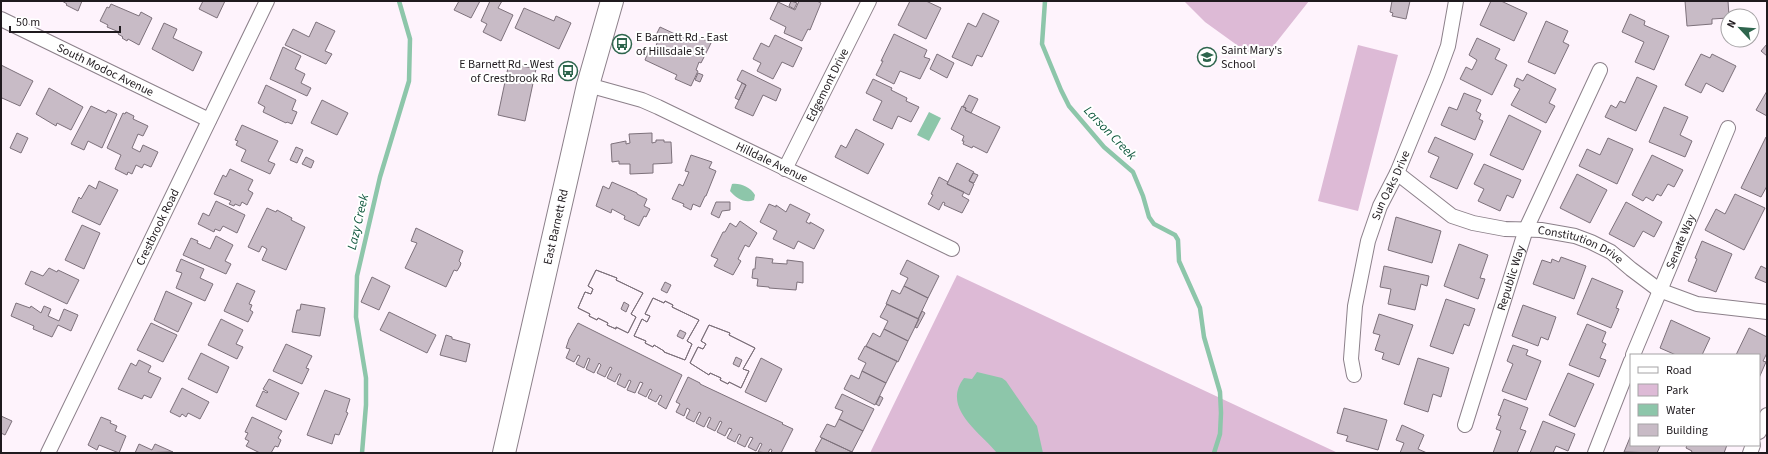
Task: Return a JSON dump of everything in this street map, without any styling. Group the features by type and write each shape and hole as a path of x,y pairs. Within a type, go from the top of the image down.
{"main road":[{"name":"East Barnett Rd","path":"504,453 588,85 609,2"}],"street":[{"name":"Crestbrook Road","path":"48,453 267,1"},
{"name":"Edgemont Drive","path":"785,170 869,1"},
{"name":"Sun Oaks Drive","path":"1354,375 1351,358 1355,306 1368,241 1380,206 1397,173 1448,46 1456,1"},
{"name":"South Modoc Avenue","path":"1,19 209,120"},
{"name":"Republic Way","path":"1465,425 1526,229 1600,70"},
{"name":"Hilldale Avenue","path":"588,85 642,100 658,107 785,170 952,249"},
{"name":"Senate Way","path":"1634,354 1659,290 1728,128"},
{"name":"Constitution Drive","path":"1397,173 1452,216 1473,223 1505,230 1526,229 1575,236 1611,252 1659,290 1697,304 1767,312"},
{"path":"1595,453 1630,364"},
{"path":"1760,430 1767,415"}],"green space":[{"path":"1184,1 1309,1 1271,49 1248,53 1205,22"},
{"path":"1358,45 1398,55 1358,211 1318,201"},
{"path":"957,275 1338,453 870,453"}],"water":[{"path":"929,112 941,118 929,141 917,135"},
{"path":"732,184 739,184 748,188 755,195 754,200 744,201 735,196 730,191"},
{"path":"977,372 1002,378 1006,381 1037,426 1043,453 997,453 973,428 960,409 957,399 958,389 964,378 972,379"}],"building":[{"path":"62,1 82,1 78,11 66,5 67,4"},
{"path":"203,1 225,1 217,18 199,9"},
{"path":"459,1 480,1 471,18 454,10"},
{"path":"490,1 502,1 498,8 513,15 501,41 483,32 487,24 481,21"},
{"path":"791,1 797,3 794,9 789,6"},
{"path":"799,1 817,1 821,3 810,30 808,29 802,41 784,33 786,27 770,19 778,2 795,10"},
{"path":"910,1 926,1 941,8 926,39 898,25"},
{"path":"1392,1 1410,1 1406,19 1392,16 1393,13 1390,12"},
{"path":"1491,1 1501,1 1527,13 1514,41 1480,25"},
{"path":"1685,1 1728,1 1728,8 1720,8 1720,18 1712,19 1712,24 1687,26"},
{"path":"111,4 139,16 141,12 152,18 139,45 128,39 127,41 122,38 123,37 118,34 119,32 107,27 108,25 100,21 107,7 109,8"},
{"path":"524,8 554,21 556,16 571,23 559,49 515,28"},
{"path":"983,13 999,21 982,57 977,55 972,66 952,57 968,23 976,27"},
{"path":"1630,14 1645,21 1644,25 1669,36 1654,70 1635,62 1644,42 1622,32"},
{"path":"1546,21 1568,31 1563,42 1569,45 1555,74 1528,62"},
{"path":"316,22 335,31 325,51 332,54 326,64 285,45 293,29 309,37"},
{"path":"164,23 177,29 173,38 202,52 193,71 152,49"},
{"path":"660,27 692,42 695,35 711,43 701,63 699,62 696,70 698,71 691,86 675,79 677,75 645,60 650,48 654,50 658,41 654,39"},
{"path":"894,34 927,50 924,57 930,59 920,79 900,71 894,84 876,75"},
{"path":"775,35 802,48 793,67 782,62 773,79 757,71 761,63 753,59 761,43 769,47"},
{"path":"1477,38 1500,49 1495,59 1507,65 1492,95 1460,79 1466,67 1472,70 1477,60 1469,55"},
{"path":"1767,44 1767,56 1761,51"},
{"path":"283,47 301,56 295,69 305,74 301,83 311,88 307,96 270,79"},
{"path":"937,54 954,63 947,78 930,69"},
{"path":"1701,54 1710,58 1712,54 1736,66 1723,92 1706,83 1701,93 1685,85"},
{"path":"509,63 536,69 525,121 498,115"},
{"path":"1,65 33,81 20,106 2,98 1,100"},
{"path":"742,70 781,89 776,101 763,95 753,116 735,108 746,85 737,80"},
{"path":"698,73 703,75 700,82 695,80"},
{"path":"1527,74 1556,89 1549,103 1555,106 1546,123 1511,105 1520,89 1514,86 1517,78 1523,81"},
{"path":"1637,77 1657,86 1636,131 1605,117 1611,105 1616,108 1620,101 1625,103"},
{"path":"873,79 892,88 891,90 907,98 906,101 919,107 911,122 898,116 892,129 873,120 882,101 866,93"},
{"path":"742,83 746,85 739,100 735,98"},
{"path":"266,85 296,100 292,110 297,112 292,124 286,123 263,112 265,107 258,103"},
{"path":"49,88 83,107 71,130 57,123 56,126 36,114"},
{"path":"1767,91 1767,116 1756,110"},
{"path":"1464,93 1481,100 1476,111 1481,114 1479,119 1483,121 1475,140 1441,125 1449,107 1457,110"},
{"path":"969,95 978,99 971,113 963,107"},
{"path":"322,100 348,113 337,135 311,123"},
{"path":"91,106 106,113 108,110 117,114 102,148 88,141 84,150 71,144"},
{"path":"962,106 966,108 965,110 1000,127 987,153 973,146 972,148 963,144 964,141 962,141 964,136 951,129"},
{"path":"1664,107 1688,117 1680,135 1692,141 1685,157 1649,142"},
{"path":"126,112 134,116 133,119 148,126 143,136 138,134 132,148 140,152 143,145 158,152 151,167 144,164 142,168 136,165 132,174 128,172 127,175 115,169 121,155 107,148 123,113 125,114"},
{"path":"1509,115 1541,131 1523,170 1490,155"},
{"path":"242,125 278,141 268,161 275,164 270,174 241,161 246,150 236,145 238,141 235,140"},
{"path":"856,129 884,144 868,174 835,157 841,145 846,148"},
{"path":"17,133 28,138 21,153 10,148"},
{"path":"652,133 652,143 656,142 656,140 671,142 672,163 653,164 653,173 630,174 630,164 619,164 619,161 612,162 611,144 626,141 626,144 630,143 629,134"},
{"path":"1435,137 1473,154 1457,189 1430,177 1439,157 1428,152"},
{"path":"1766,137 1767,186 1761,197 1741,188"},
{"path":"1608,138 1633,149 1617,184 1579,166 1587,149 1600,155"},
{"path":"296,147 303,150 297,163 290,160"},
{"path":"691,155 712,162 709,168 716,171 700,207 693,204 691,210 683,206 684,204 672,199 679,184 683,186 689,172 685,171"},
{"path":"1652,155 1683,170 1674,187 1668,184 1661,196 1657,194 1653,201 1646,197 1643,201 1632,195"},
{"path":"306,157 314,161 311,168 302,164"},
{"path":"957,163 974,172 969,181 974,184 969,195 947,184"},
{"path":"1484,164 1521,180 1513,198 1507,195 1500,211 1478,201 1484,189 1474,184"},
{"path":"230,169 253,180 248,190 253,193 247,205 242,202 240,206 235,204 234,206 229,204 231,201 214,194 223,175 226,177"},
{"path":"973,173 978,175 974,183 969,181"},
{"path":"1577,174 1607,190 1590,223 1560,208"},
{"path":"939,177 948,182 947,184 964,192 962,196 969,200 962,213 944,205 945,203 943,202 939,210 928,204 933,195 931,194"},
{"path":"99,181 118,190 100,225 72,212 79,197 81,199 89,185 96,189"},
{"path":"612,182 647,199 644,206 650,209 646,217 644,216 639,226 624,219 625,216 612,209 611,213 596,206 603,186 609,189"},
{"path":"1735,194 1765,208 1744,250 1705,230 1716,209 1725,214"},
{"path":"216,201 245,215 237,233 223,226 220,231 215,229 214,232 198,224 203,213 209,216"},
{"path":"716,202 730,202 730,210 722,211 719,218 711,214"},
{"path":"1626,202 1662,222 1654,237 1643,231 1634,247 1609,234"},
{"path":"769,204 776,207 776,205 786,212 790,204 810,214 806,222 810,224 810,222 824,230 814,249 798,241 794,249 773,239 777,231 760,222"},
{"path":"267,208 276,212 277,210 292,218 291,220 305,227 286,270 262,260 267,249 262,246 259,252 248,247"},
{"path":"1396,217 1441,231 1432,263 1388,250"},
{"path":"740,221 757,233 749,247 745,245 738,259 741,261 733,275 714,266 718,259 711,256 723,232 725,232 730,223 736,227"},
{"path":"82,225 100,233 84,269 65,260"},
{"path":"416,228 463,251 459,261 461,263 460,266 457,271 454,270 446,287 405,268 417,243 411,241"},
{"path":"216,236 233,245 225,261 231,264 226,274 183,255 191,238 198,241 197,243 210,249"},
{"path":"1702,241 1732,254 1716,292 1688,281 1697,259 1695,258"},
{"path":"1459,244 1488,255 1480,278 1485,279 1478,299 1444,286"},
{"path":"756,257 773,259 772,263 787,264 787,260 803,262 803,283 797,282 796,290 757,286 758,279 752,278 753,269 755,269"},
{"path":"1561,257 1586,266 1574,299 1533,284 1542,260 1551,263 1552,259 1559,262"},
{"path":"181,259 204,269 200,278 213,284 205,301 176,288 182,273 176,271"},
{"path":"907,260 939,276 928,298 904,286 908,278 900,274"},
{"path":"1384,266 1429,276 1427,286 1421,284 1415,310 1388,304 1391,289 1380,287"},
{"path":"1761,266 1767,269 1767,283 1755,278"},
{"path":"49,268 57,272 58,270 79,280 67,304 25,284 31,271 43,276"},
{"path":"596,270 617,278 616,280 643,293 631,314 636,317 628,333 616,327 616,329 607,325 608,323 598,318 597,320 589,316 590,314 578,308 585,292 591,294 593,289 588,286","holes":["624,302 629,305 626,312 621,309"]},
{"path":"596,270 617,278 616,280 643,293 631,314 636,317 628,333 616,327 616,329 607,325 608,323 598,318 597,320 589,316 590,314 578,308 585,292 591,294 593,289 588,286"},
{"path":"372,277 390,286 379,310 361,302"},
{"path":"1592,278 1623,291 1616,308 1619,309 1611,328 1577,314"},
{"path":"665,282 671,285 667,293 661,290"},
{"path":"237,283 255,291 249,304 252,305 250,310 253,312 248,322 224,311"},
{"path":"904,286 928,298 918,319 886,304 892,290 900,294"},
{"path":"166,291 192,303 178,332 154,320"},
{"path":"653,298 664,303 665,301 673,305 672,307 699,320 687,341 692,344 685,360 664,352 654,345 653,347 645,343 646,341 634,336 642,319 647,322 650,316 645,314","holes":["680,330 686,333 683,339 677,336"]},
{"path":"653,298 664,303 665,301 673,305 672,307 699,320 687,341 692,344 685,360 664,352 654,345 653,347 645,343 646,341 634,336 642,319 647,322 650,316 645,314"},
{"path":"1446,299 1475,309 1469,326 1464,324 1453,354 1430,346"},
{"path":"16,303 30,308 31,306 41,313 44,306 51,309 48,316 59,321 64,309 78,315 71,331 58,325 52,337 33,329 34,326 11,316"},
{"path":"301,304 325,308 320,336 292,332 297,310 300,310"},
{"path":"887,304 919,319 908,341 884,329 888,321 880,317"},
{"path":"1523,305 1556,317 1548,340 1541,337 1538,346 1512,336"},
{"path":"922,311 925,313 917,328 915,327"},
{"path":"389,312 436,335 427,353 380,330"},
{"path":"1379,314 1413,325 1399,365 1382,359 1384,353 1375,350 1380,335 1373,333"},
{"path":"221,319 243,330 236,344 243,347 237,359 208,345"},
{"path":"1671,320 1710,338 1702,354 1674,354 1660,348"},
{"path":"151,323 177,335 163,362 137,350"},
{"path":"578,323 682,375 666,409 658,404 662,396 660,395 656,402 648,398 652,390 650,389 646,397 638,393 643,383 640,382 635,393 627,390 631,381 629,380 625,388 617,384 621,374 619,374 615,382 607,378 612,368 610,367 605,377 597,373 601,365 599,363 594,373 586,369 590,359 588,358 584,368 576,364 580,356 578,355 574,362 566,358 570,349 566,348 569,339"},
{"path":"1587,324 1606,332 1602,342 1606,344 1600,358 1606,360 1599,377 1569,365"},
{"path":"709,325 730,333 729,335 755,348 743,369 749,371 741,388 729,382 728,384 720,380 721,378 710,373 709,375 690,363 698,347 703,349 706,344 701,341","holes":["736,357 742,360 739,367 733,364"]},
{"path":"709,325 730,333 729,335 755,348 743,369 749,371 741,388 729,382 728,384 720,380 721,378 710,373 709,375 690,363 698,347 703,349 706,344 701,341"},
{"path":"1749,328 1767,337 1767,353 1763,361 1766,362 1760,376 1760,354 1736,354"},
{"path":"884,329 908,341 898,362 866,346 873,333 880,337"},
{"path":"446,335 452,337 452,339 470,344 466,362 440,355"},
{"path":"286,344 312,356 306,368 309,369 302,384 273,371"},
{"path":"1513,345 1528,350 1526,355 1541,361 1526,400 1502,391 1513,364 1507,361"},
{"path":"865,346 897,361 886,383 862,371 866,363 858,359"},
{"path":"201,353 229,367 217,393 188,379"},
{"path":"761,358 782,369 766,402 745,392"},
{"path":"1418,358 1449,368 1441,397 1433,394 1428,412 1404,404"},
{"path":"139,360 151,366 148,372 161,378 151,398 144,395 142,399 118,389 131,363 136,366"},
{"path":"862,371 886,383 875,405 844,389 851,375 859,379"},
{"path":"1568,373 1594,384 1575,427 1549,415"},
{"path":"688,377 793,429 781,453 771,453 772,450 770,449 768,453 758,452 762,444 760,443 756,451 748,447 753,438 750,437 745,447 737,443 741,435 739,434 735,442 727,438 732,429 729,428 725,436 717,432 722,422 720,421 715,431 707,427 711,418 709,417 704,427 696,423 701,413 699,412 694,422 686,418 690,410 687,408 684,416 676,412 680,404 676,402"},
{"path":"269,379 299,393 286,420 256,406 263,391 268,392 263,389"},
{"path":"182,388 209,402 200,419 188,413 186,417 182,414 180,417 170,412"},
{"path":"325,390 350,399 346,412 348,413 339,435 335,434 332,444 307,435"},
{"path":"842,394 874,409 863,431 839,419 843,411 835,408"},
{"path":"880,396 883,398 879,406 876,404"},
{"path":"1504,399 1528,408 1520,429 1526,431 1517,453 1493,453 1501,431 1496,429 1501,416 1498,415"},
{"path":"1344,408 1387,420 1378,450 1346,441 1348,436 1337,433"},
{"path":"1,416 12,421 5,435 1,433"},
{"path":"101,417 111,421 110,423 117,426 115,431 126,436 119,453 99,445 97,450 88,445"},
{"path":"252,417 282,431 278,438 281,440 278,447 275,446 271,453 260,453 246,446 249,441 245,439 248,433 245,432"},
{"path":"839,419 863,431 852,452 820,437 827,424 835,427"},
{"path":"1543,421 1575,434 1568,451 1556,446 1553,453 1530,453"},
{"path":"1402,425 1424,435 1418,449 1427,453 1400,453 1404,443 1396,440"},
{"path":"1630,437 1630,446 1660,446 1657,453 1624,452"},
{"path":"822,438 854,453 820,453 815,451"},
{"path":"139,444 152,450 155,444 173,452 135,453"},
{"path":"1687,446 1727,446 1724,453 1691,453 1692,451 1686,448"}],"waterway":[{"name":"Lazy Creek","path":"362,453 366,405 366,378 356,317 357,276 380,177 409,81 410,39 399,1"},
{"name":"Larson Creek","path":"1045,1 1042,44 1069,106 1104,147 1133,172 1143,196 1149,217 1154,224 1175,235 1178,240 1179,261 1200,308 1204,337 1220,392 1220,434 1214,453"}],"place":[{"name":"E Barnett Rd - East of Hillsdale St","path":"622,44"},
{"name":"Saint Mary's School","path":"1207,57"},
{"name":"E Barnett Rd - West of Crestbrook Rd","path":"568,71"}]}
